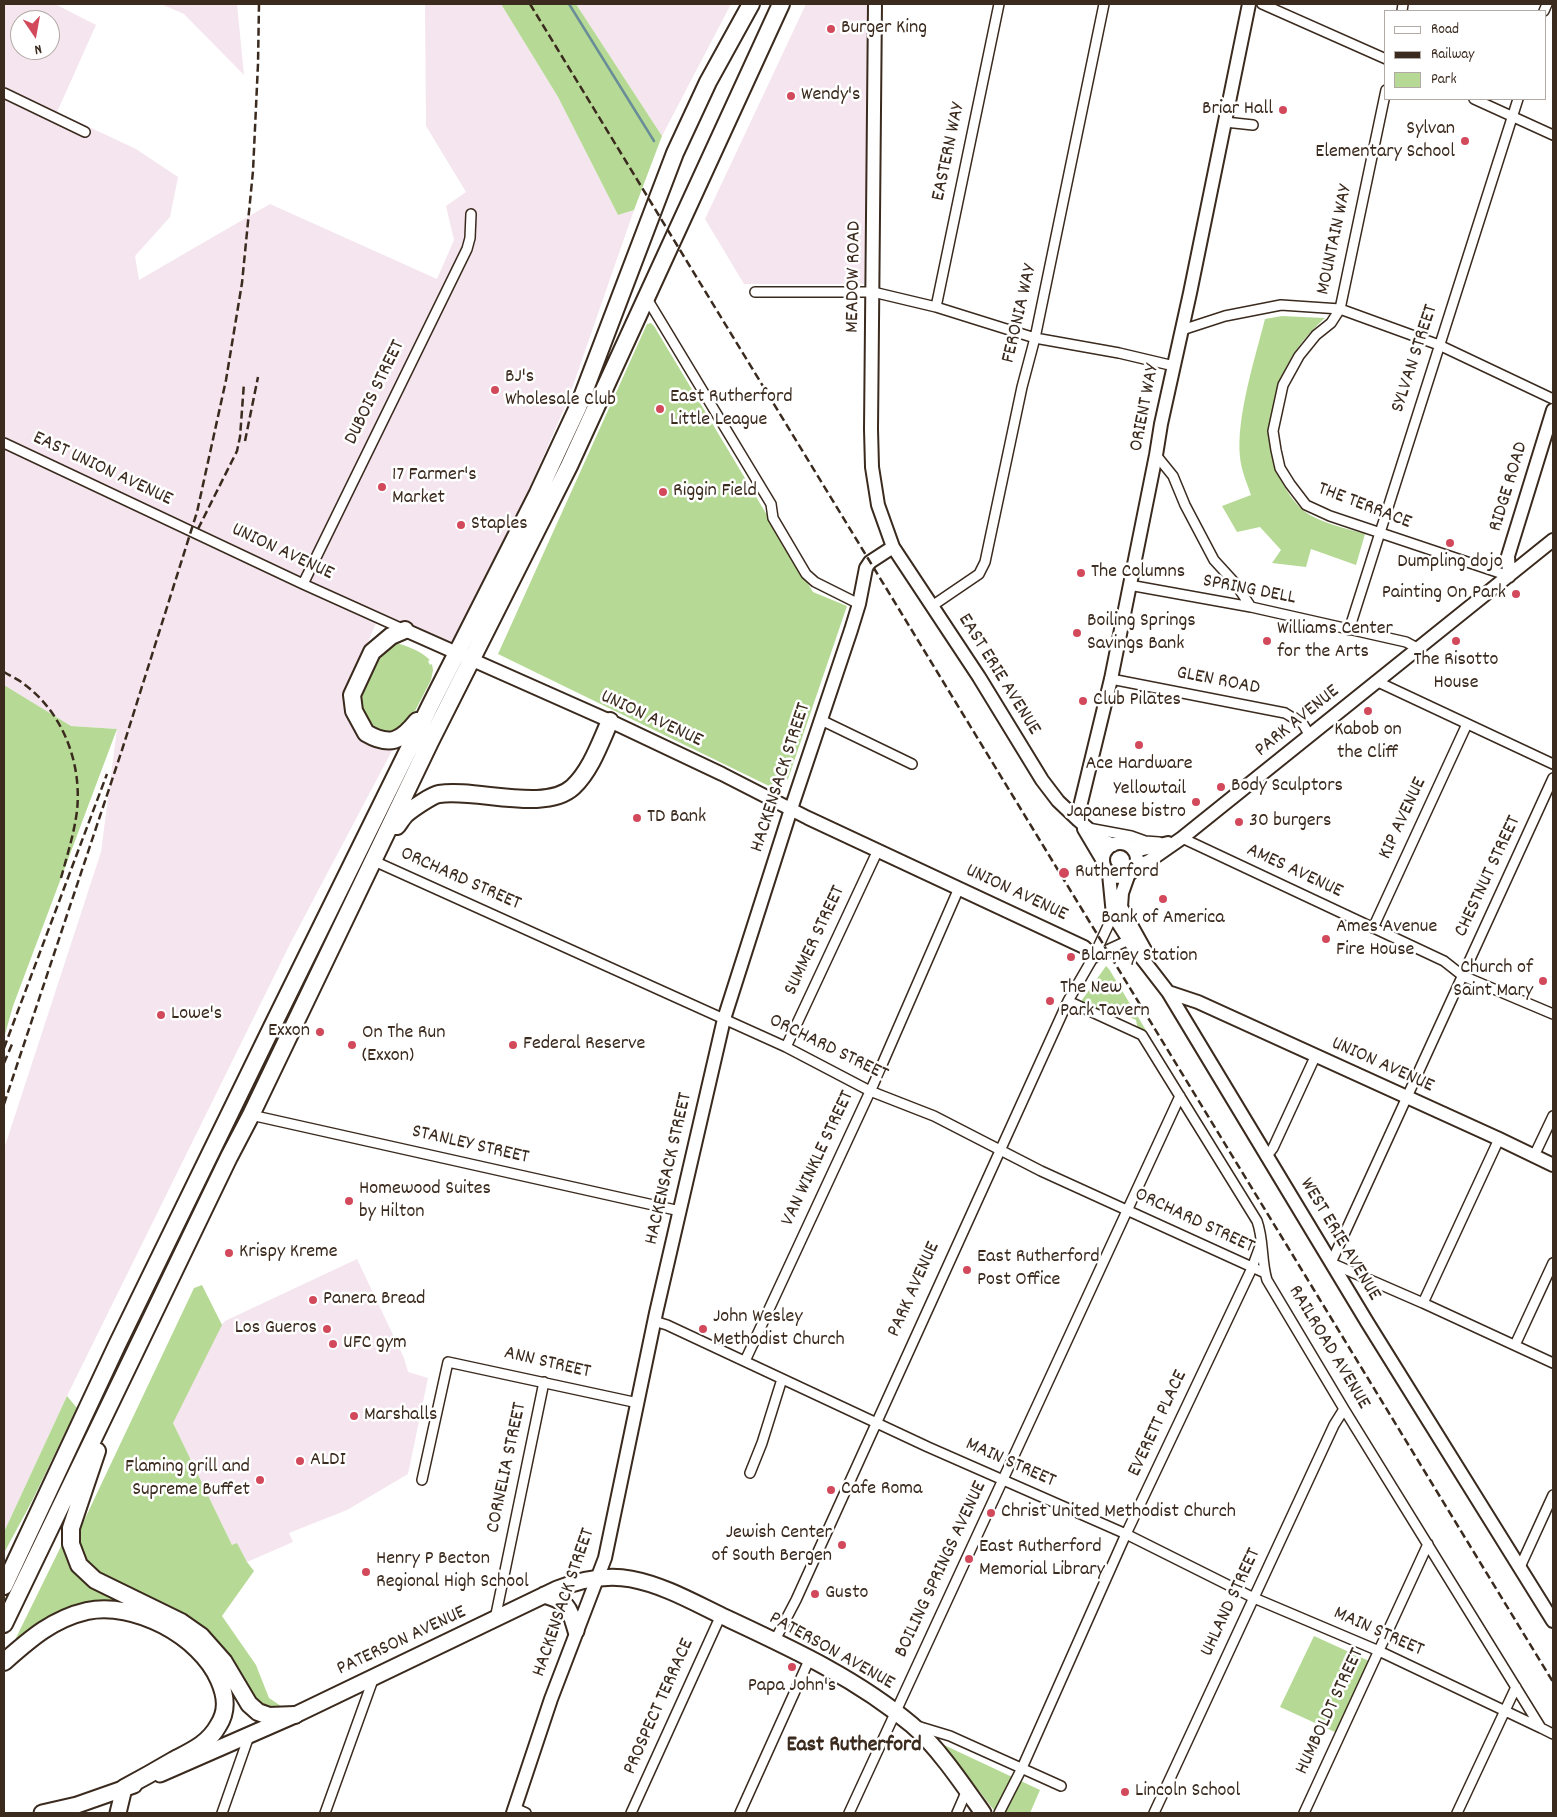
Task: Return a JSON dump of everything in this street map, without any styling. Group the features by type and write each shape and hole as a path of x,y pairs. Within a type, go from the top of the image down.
{"highway":[{"path":"4,1624 229,1156 252,1115 383,843 507,556 579,405 675,153 705,89 751,4"},
{"path":"405,630 391,636 372,652 352,695 354,711 366,733 384,740 397,740 408,733 464,657 569,466 646,296 713,156 781,4"},
{"path":"4,1585 117,1345 431,704"},
{"path":"383,843 407,814 437,794 468,793 527,799 550,798 572,788 590,764 610,721"},
{"path":"117,1388 72,1528 71,1544 76,1559 84,1571 95,1580 181,1622 201,1636 224,1662 250,1704 258,1712 269,1716 295,1715"},
{"path":"4,1662 45,1628 65,1618 88,1611 128,1612 150,1620 180,1635 201,1652 216,1673 224,1690 226,1710 218,1726 209,1738 197,1748 124,1788"}],"main road":[{"name":"MEADOW ROAD","path":"875,4 872,467 878,506 893,547"},
{"name":"ORIENT WAY","path":"1077,819 1110,679 1249,4"},
{"name":"RIDGE ROAD","path":"1509,576 1508,556 1553,410"},
{"name":"PARK AVENUE","path":"1138,866 1149,861 1177,840 1310,736 1553,540"},
{"name":"HACKENSACK STREET","path":"518,1811 551,1699 604,1558 654,1321 724,1019 859,604 866,568 870,562 893,547"},
{"name":"EAST ERIE AVENUE","path":"893,547 979,676 1042,780 1058,801 1077,819 1100,839 1113,845"},
{"name":"UNION AVENUE","path":"405,630 610,721 791,809 1084,947 1094,956"},
{"name":"EAST ERIE AVENUE","path":"1077,819 1103,861"},
{"name":"PARK AVENUE","path":"1132,847 1148,848 1177,840"},
{"path":"1128,876 1117,878 1109,874 1103,861 1106,851 1113,845 1125,843 1132,847 1137,855 1138,866 1128,876 1117,911 1168,992"},
{"name":"WEST ERIE AVENUE","path":"1109,874 1117,911 1129,940 1168,992 1331,1263 1553,1621"},
{"name":"UNION AVENUE","path":"1168,992 1198,1002 1553,1165"},
{"name":"PATERSON AVENUE","path":"42,1813 90,1808 124,1788 295,1715 567,1585 596,1578 630,1578 654,1585 810,1658 885,1702 931,1744 983,1813"},
{"path":"544,1595 561,1600 567,1606 576,1631"},
{"path":"118,1813 124,1788"}],"street":[{"name":"EASTERN WAY","path":"936,307 999,4"},
{"name":"FERONIA WAY","path":"932,606 979,574 985,562 1022,388 1035,338 1104,4"},
{"path":"1262,4 1384,58"},
{"path":"4,93 85,132"},
{"name":"MOUNTAIN WAY","path":"1340,309 1384,100"},
{"path":"1476,100 1553,135"},
{"name":"SYLVAN STREET","path":"1349,630 1518,100"},
{"path":"1225,122 1253,125"},
{"name":"DUBOIS STREET","path":"303,584 467,249 470,238 471,214"},
{"path":"755,292 873,292 936,307 1035,338 1119,353 1174,366"},
{"path":"646,296 771,504 774,518 806,574 815,582 859,604"},
{"path":"1182,330 1225,316 1281,305 1340,309 1439,345 1553,399"},
{"name":"THE TERRACE","path":"1340,309 1331,323 1316,335 1298,356 1283,385 1273,431 1280,468 1298,497 1306,505 1330,516 1509,576"},
{"name":"EAST UNION AVENUE","path":"4,443 186,528"},
{"path":"1156,455 1173,476 1185,505 1214,560 1236,585 1251,607"},
{"name":"UNION AVENUE","path":"186,528 405,630"},
{"name":"SPRING DELL","path":"1129,586 1251,607 1406,642 1419,649"},
{"name":"GLEN ROAD","path":"1110,679 1286,713 1303,724 1310,736"},
{"path":"1378,682 1553,764"},
{"path":"821,720 912,764"},
{"name":"KIP AVENUE","path":"1373,928 1468,724"},
{"name":"CHESTNUT STREET","path":"1331,1263 1553,778"},
{"path":"1088,828 1130,836 1145,841 1177,840"},
{"name":"AMES AVENUE","path":"1177,840 1373,928 1444,962 1463,976 1553,1014"},
{"name":"SUMMER STREET","path":"786,1047 878,850"},
{"name":"ORCHARD STREET","path":"374,860 786,1047 870,1091 934,1116 1000,1151 1265,1273"},
{"name":"VAN WINKLE STREET","path":"745,1361 870,1091 959,888"},
{"name":"PARK AVENUE","path":"774,1642 796,1600 1068,1001 1117,911"},
{"path":"1094,956 1129,940"},
{"name":"RAILROAD AVENUE","path":"1068,1001 1142,1035 1257,1221 1262,1240 1262,1258 1267,1280 1344,1409 1541,1728"},
{"path":"1266,1156 1273,1148 1315,1056"},
{"name":"BOILING SPRINGS AVENUE","path":"849,1813 1180,1096"},
{"name":"STANLEY STREET","path":"252,1115 680,1211"},
{"path":"1534,1156 1553,1116"},
{"path":"1423,1302 1499,1139"},
{"name":"EVERETT PLACE","path":"999,1813 1022,1768 1126,1534 1252,1268 1262,1240"},
{"path":"1331,1263 1423,1302 1553,1363"},
{"path":"1515,1345 1553,1263"},
{"name":"MAIN STREET","path":"654,1321 667,1325 1002,1480 1126,1534 1254,1598 1379,1651 1541,1728"},
{"name":"ANN STREET","path":"422,1480 448,1362 638,1403"},
{"path":"750,1473 762,1443 782,1379"},
{"name":"CORNELIA STREET","path":"495,1620 544,1382"},
{"name":"UHLAND STREET","path":"1154,1813 1334,1425 1344,1409"},
{"path":"1520,1567 1553,1495"},
{"name":"HUMBOLDT STREET","path":"1304,1813 1428,1544"},
{"name":"PROSPECT TERRACE","path":"631,1813 721,1615"},
{"path":"740,1813 810,1658"},
{"path":"324,1813 374,1677"},
{"path":"1458,1813 1516,1687"},
{"path":"912,1725 950,1736 1060,1786"},
{"path":"1541,1728 1553,1734"},
{"path":"222,1813 249,1736"},
{"path":"957,1813 967,1790"}],"shaded area":[{"path":"4,4 55,4 96,25 57,112 136,149 178,177 170,217 135,256 139,280 270,204 437,279 454,240 446,206 466,192 426,126 425,4 501,4 558,97 618,215 634,210 568,400 457,653 377,621 347,691 346,707 396,743 291,942 67,1396 4,1532 4,1149 101,852 117,729 71,726 4,685"},
{"path":"161,4 237,4 244,75 184,14"},
{"path":"576,4 731,4 662,136"},
{"path":"806,4 871,4 864,284 744,284 705,219"},
{"path":"357,1259 404,1358 408,1372 428,1378 408,1474 347,1510 289,1533 293,1542 247,1562 237,1544 232,1545 173,1423 180,1403 216,1331 225,1321"}],"green space":[{"path":"501,4 576,4 662,136 634,210 618,215 558,97"},
{"path":"1282,316 1325,318 1305,338 1284,372 1272,413 1269,434 1270,447 1278,473 1286,489 1304,511 1325,522 1365,534 1356,565 1311,549 1306,567 1272,563 1281,550 1260,527 1237,532 1222,506 1251,495 1240,457 1241,424 1244,406 1265,319"},
{"name":"Riggin Field","path":"651,323 813,592 847,606 788,779 769,786 498,654 647,324"},
{"path":"394,643 423,654 430,660 428,661 430,665 432,664 433,670 431,680 413,715 403,727 389,732 378,731 370,727 357,702 378,653"},
{"path":"4,685 71,726 117,729 13,1006 4,1038"},
{"path":"1106,966 1147,1032 1144,1033 1138,1030 1136,1020 1120,1012 1118,1017 1114,1018 1083,1004 1082,1000"},
{"path":"202,1285 222,1325 173,1423 232,1545 237,1543 254,1571 222,1616 256,1665 269,1698 287,1710 268,1712 252,1697 225,1650 193,1625 94,1573 79,1548 81,1527 194,1288"},
{"path":"67,1396 77,1408 32,1501 4,1553 4,1532"},
{"path":"67,1534 72,1567 83,1581 135,1610 111,1608 14,1642"},
{"path":"1314,1636 1369,1661 1335,1732 1280,1707"},
{"path":"944,1745 1040,1790 1030,1813 996,1813"}],"waterway":[{"path":"569,4 654,141"}],"railway":[{"path":"4,1104 122,750 197,512 226,380 242,283 253,171 259,4"},
{"path":"530,4 1553,1682"},
{"path":"245,441 258,377"},
{"path":"198,529 237,451 240,437 244,383"},
{"path":"4,672 24,684 49,709 59,724 73,757 78,793 77,811 61,878"},
{"path":"4,1048 107,774"},
{"path":"4,1063 13,1042"}],"place":[{"name":"Burger King","path":"831,29"},
{"name":"Wendy's","path":"791,96"},
{"name":"Briar Hall","path":"1283,110"},
{"name":"Sylvan Elementary School","path":"1465,141"},
{"name":"BJ's Wholesale Club","path":"495,390"},
{"name":"East Rutherford Little League","path":"660,409"},
{"name":"17 Farmer's Market","path":"382,487"},
{"name":"Riggin Field","path":"663,492"},
{"name":"Staples","path":"461,525"},
{"name":"Dumpling dojo","path":"1450,543"},
{"name":"The Columns","path":"1081,573"},
{"name":"Painting On Park","path":"1516,594"},
{"name":"Boiling Springs Savings Bank","path":"1077,633"},
{"name":"Williams Center for the Arts","path":"1267,641"},
{"name":"The Risotto House","path":"1456,641"},
{"name":"Club Pilates","path":"1083,701"},
{"name":"Kabob on the Cliff","path":"1368,711"},
{"name":"Ace Hardware","path":"1139,745"},
{"name":"Body Sculptors","path":"1221,787"},
{"name":"Yellowtail Japanese bistro","path":"1196,802"},
{"name":"TD Bank","path":"637,818"},
{"name":"30 burgers","path":"1239,822"},
{"name":"Rutherford","path":"1064,873"},
{"name":"Bank of America","path":"1163,899"},
{"name":"Ames Avenue Fire House","path":"1326,939"},
{"name":"Blarney Station","path":"1071,957"},
{"name":"Church of Saint Mary","path":"1543,981"},
{"name":"The New Park Tavern","path":"1050,1001"},
{"name":"Lowe's","path":"161,1015"},
{"name":"Exxon","path":"320,1032"},
{"name":"On The Run (Exxon)","path":"352,1045"},
{"name":"Federal Reserve","path":"513,1045"},
{"name":"Homewood Suites by Hilton","path":"349,1201"},
{"name":"Krispy Kreme","path":"229,1253"},
{"name":"East Rutherford Post Office","path":"967,1270"},
{"name":"Panera Bread","path":"313,1300"},
{"name":"Los Gueros","path":"327,1329"},
{"name":"John Wesley Methodist Church","path":"703,1329"},
{"name":"UFC gym","path":"333,1344"},
{"name":"Marshalls","path":"354,1416"},
{"name":"ALDI","path":"300,1461"},
{"name":"Flaming grill and Supreme Buffet","path":"260,1480"},
{"name":"Cafe Roma","path":"831,1490"},
{"name":"Christ United Methodist Church","path":"991,1513"},
{"name":"Jewish Center of South Bergen","path":"842,1545"},
{"name":"East Rutherford Memorial Library","path":"969,1559"},
{"name":"Henry P Becton Regional High School","path":"366,1572"},
{"name":"Gusto","path":"815,1594"},
{"name":"Papa John's","path":"792,1667"},
{"name":"Lincoln School","path":"1125,1792"}],"district":[{"name":"East Rutherford","path":"854,1747"}]}
